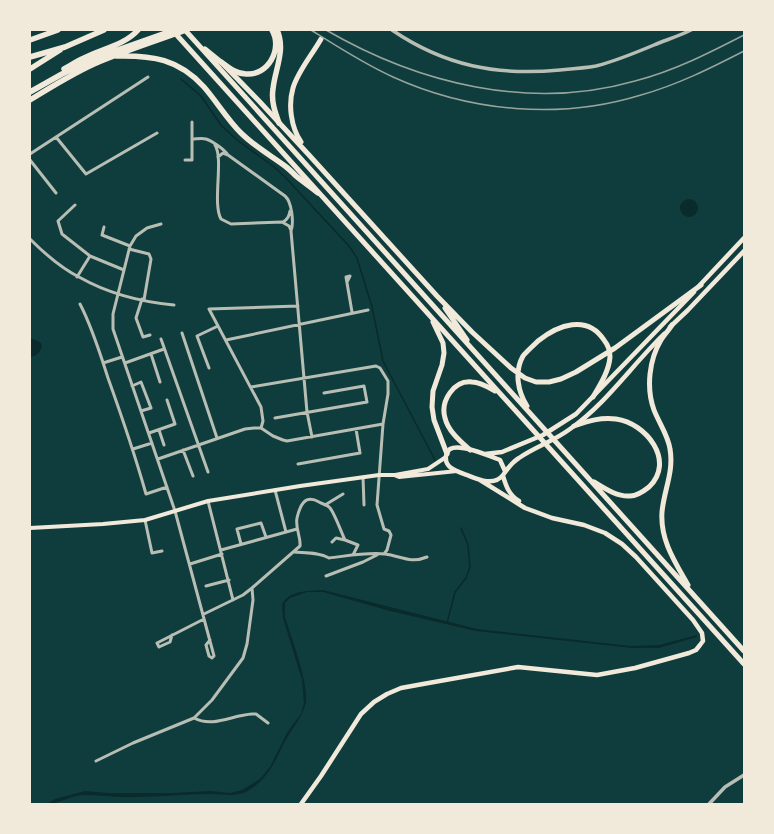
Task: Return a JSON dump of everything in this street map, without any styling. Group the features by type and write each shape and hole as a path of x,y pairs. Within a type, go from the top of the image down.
{"highway":[{"path":"30,40 58,30"},
{"path":"30,57 65,47 104,30"},
{"path":"42,85 61,71 83,58 126,40 133,36 138,30"},
{"path":"30,100 65,78 173,30 318,193 744,664"},
{"path":"30,92 92,59 159,37 186,30 744,651"},
{"path":"195,41 236,72 254,74 263,70 270,63 274,54 276,42 272,30"},
{"path":"277,30 280,44 280,55 272,90 273,103 279,123"},
{"path":"309,154 296,136 291,117 291,101 293,87 296,80 320,39"},
{"path":"30,70 65,47"},
{"path":"116,56 139,55 154,57 173,63 193,76 205,88 241,134 256,147 287,167 297,177 318,193"},
{"path":"221,62 309,154 437,296 472,332 511,368 525,378 536,382 549,382 562,379 576,372 615,348 701,285"},
{"path":"437,296 479,357"},
{"path":"428,314 443,343 444,353 442,365 433,391 432,407 434,420 446,455"},
{"path":"532,416 523,399 518,385 519,368 523,357 531,347 543,337 567,324 579,324 590,327 600,334 608,346 610,356 609,365 593,397"},
{"path":"672,325 661,340 654,355 650,376 650,394 654,409 666,435 670,450 671,471 662,512 662,527 666,542 674,561 695,596"},
{"path":"470,450 451,431 445,419 443,409 446,398 453,388 461,383 472,382 489,387 501,394"},
{"path":"572,428 593,419 615,418 627,421 651,439 658,451 660,463 658,472 654,482 644,492 630,496 613,493 589,479"}],"main road":[{"path":"484,454 502,452 523,444 543,435 576,414 701,285 744,238"},
{"path":"446,455 446,461 449,466 456,471 480,480 490,482 497,480 510,465 520,457 572,428 602,400 638,360 744,251"},
{"path":"30,528 145,520 208,501 364,477 394,475 428,469 446,455 449,449 455,447 484,454 500,460 505,471"},
{"path":"394,475 399,477 456,471"},
{"path":"301,804 361,714 374,702 401,688 518,667 597,674 635,668 682,655 696,650 700,645 703,640 702,633 693,620 622,544 605,533 590,527 552,518 530,509 514,499 502,476"},
{"path":"480,480 524,508 530,509"}],"street":[{"path":"392,30 423,49 453,61 484,69 509,72 532,72 596,66 622,58 691,30"},
{"path":"30,154 148,77"},
{"path":"185,160 192,160 192,122"},
{"path":"56,137 86,174 157,133"},
{"path":"192,139 206,139 221,148 228,155 285,196 289,201 307,412 312,437"},
{"path":"213,144 216,147 218,157 219,210 221,219 231,224 282,222 287,220 290,211"},
{"path":"218,157 223,153 228,155"},
{"path":"30,160 56,193"},
{"path":"75,205 58,221 62,234 90,256 124,270"},
{"path":"282,222 289,226 291,230"},
{"path":"161,224 147,228 136,236 130,247 113,322 122,357 175,510 204,614 214,656 212,658 209,656 206,645 210,640"},
{"path":"104,226 102,235 149,254 151,259 143,299 136,318 143,337 150,335"},
{"path":"30,239 44,252 77,277 96,286 143,299 174,305"},
{"path":"77,277 90,256"},
{"path":"347,282 352,312"},
{"path":"80,304 86,315 133,449 146,494 167,487"},
{"path":"261,428 263,413 261,407 209,309 298,306"},
{"path":"226,340 352,312 368,310"},
{"path":"209,368 197,336 218,326"},
{"path":"182,333 217,438"},
{"path":"161,339 208,472"},
{"path":"125,363 164,349"},
{"path":"151,354 160,382"},
{"path":"103,363 122,357"},
{"path":"251,388 376,366 380,368 388,381 377,505 384,529 389,531 391,534 389,544 384,554"},
{"path":"132,386 141,382 150,408 141,411"},
{"path":"275,418 367,402 364,386 324,393"},
{"path":"149,433 175,424 167,400"},
{"path":"158,458 245,429 261,428 282,440 295,440 383,424"},
{"path":"298,464 360,453 356,429"},
{"path":"159,430 164,445"},
{"path":"133,449 152,442"},
{"path":"183,450 193,476"},
{"path":"364,477 364,505"},
{"path":"275,490 286,532"},
{"path":"324,505 343,494"},
{"path":"204,614 243,595 300,546 301,541 297,530 297,519 305,501 308,499 313,499 330,508 345,540"},
{"path":"208,501 233,600"},
{"path":"145,520 152,553 162,551"},
{"path":"242,544 237,529 261,523 266,537"},
{"path":"190,564 242,544 297,530"},
{"path":"332,542 336,538 358,545 353,555"},
{"path":"294,552 325,555 329,558 379,554 414,560 427,557"},
{"path":"326,576 363,562 379,554"},
{"path":"206,586 229,580"},
{"path":"96,761 133,743 194,718 212,700 243,658 248,637 253,600 252,588"},
{"path":"172,635 170,642 159,647 157,645 156,643 172,635 204,619"},
{"path":"194,718 202,722 212,722 256,714 268,722"},
{"path":"709,804 725,787 744,775"}],"water":[{"path":"689,199 695,202 698,208 695,214 689,217 683,214 680,208 683,202"},
{"path":"30,338 40,342 42,345 41,350 35,356 30,357"},
{"path":"323,590 477,629 631,646 659,645 697,635 697,637 659,648 632,648 476,631 390,611 323,592 307,592 290,598 285,603 285,617 303,675 306,698 305,706 301,715 271,768 257,785 246,792 236,795 201,794 128,797 82,795 47,804 55,799 85,791 107,793 171,793 211,791 230,793 242,790 260,779 270,767 288,731 301,714 304,703 302,680 283,618 282,605 289,596 294,594 305,591"}],"waterway":[{"path":"181,79 201,96 221,125 237,140 273,166 285,177 349,246 357,258 372,307 383,361 436,462"},
{"path":"447,623 455,592 466,578 470,567 468,545 461,528"}],"railway":[{"path":"311,30 372,67 422,89 484,105 547,110 579,108 610,103 641,95 681,81 744,51"},
{"path":"326,30 362,49 399,65 437,78 476,87 516,92 556,93 595,90 649,77 691,61 744,35"}]}
